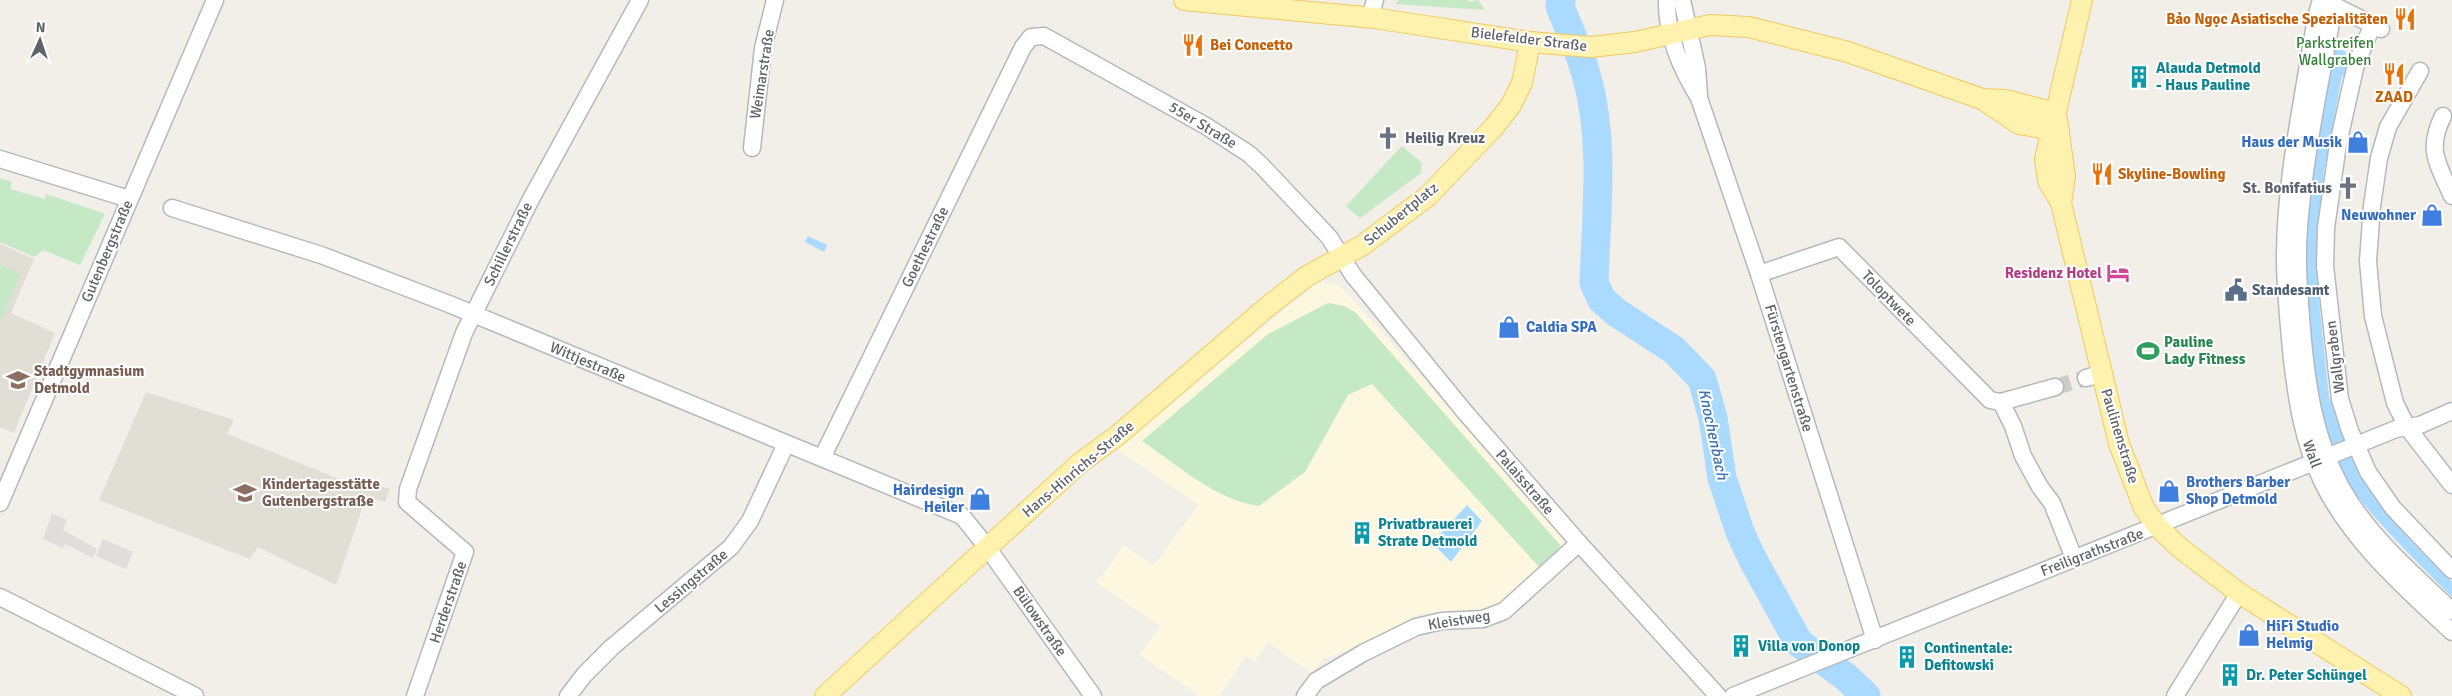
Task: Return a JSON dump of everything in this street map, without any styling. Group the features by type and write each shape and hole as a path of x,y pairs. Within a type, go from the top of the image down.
{"main road":[{"name":"Bielefelder Straße","path":"1184,0 1373,9 1530,42 1566,46 1591,47 1635,42 1710,25 1730,25 1792,37 1848,52 1982,99 2013,121 2056,125"},
{"name":"Paulinenstraße","path":"2082,0 2056,125 2045,160 2048,181 2061,203 2093,376 2138,497 2158,527 2180,548 2239,593 2399,695"},
{"name":"Schubertplatz","path":"1344,258 1428,196 1494,127 1518,94 1530,42"},
{"name":"Hans-Hinrichs-Straße","path":"824,696 1080,463 1118,435 1267,307 1307,276 1344,258"}],"street":[{"name":"Gutenbergstraße","path":"0,503 215,0"},
{"name":"Schillerstraße","path":"407,502 408,489 464,333 531,199 640,0"},
{"name":"Weimarstraße","path":"752,148 763,48 775,0"},
{"path":"1666,0 1679,31"},
{"path":"1679,31 1682,0"},
{"name":"Wallgraben","path":"2326,2 2378,27 2354,72 2338,144 2326,228 2325,266 2340,399 2353,447 2368,472 2393,508 2452,570"},
{"name":"Wall","path":"2326,2 2330,22 2304,182 2285,258 2297,404 2303,431 2325,458 2342,488 2377,538 2452,611"},
{"name":"Fürstengartenstraße","path":"1679,31 1684,73 1699,98 1759,274 1875,640"},
{"name":"55er Straße","path":"1031,37 1044,36 1116,74 1242,149 1262,166 1318,225 1344,258"},
{"name":"Goethestraße","path":"822,458 1022,47 1031,37"},
{"path":"2420,71 2388,127 2379,158 2372,206 2368,261 2373,316 2396,402 2407,427 2452,485"},
{"path":"2443,116 2434,136 2433,150 2452,196"},
{"path":"0,159 129,199"},
{"name":"Wittjestraße","path":"172,208 321,255 473,314 962,516 987,547"},
{"name":"Toloptwete","path":"1759,274 1827,253 1839,247 1983,394 1990,400 2001,402"},
{"name":"Palaisstraße","path":"1344,258 1353,275 1458,404 1579,544 1718,696"},
{"path":"2055,387 2001,402 2013,426 2023,456 2040,487 2052,503 2074,558"},
{"name":"Freiligrathstraße","path":"1733,696 2074,558 2158,527 2325,458 2407,427 2420,425 2452,411"},
{"name":"Lessingstraße","path":"568,696 584,675 612,647 731,547 750,521 786,444"},
{"name":"Wall","path":"2325,458 2322,481 2344,518 2376,558 2452,632"},
{"name":"Herderstraße","path":"407,502 465,552 415,696"},
{"name":"Kleistweg","path":"1305,696 1316,681 1363,653 1416,627 1442,621 1483,619 1504,611 1579,544"},
{"name":"Bülowstraße","path":"987,547 1093,696"},
{"path":"2176,696 2239,593"},
{"path":"0,597 195,696"}],"shaded area":[{"name":"Stadtgymnasium Detmold","path":"0,244 34,259 11,313 55,333 14,433 0,427"},
{"name":"Privatbrauerei Strate Detmold","path":"1319,283 1337,285 1344,290 1568,543 1495,609 1478,615 1422,613 1348,650 1323,659 1312,673 1268,642 1255,661 1246,655 1219,696 1200,696 1139,655 1160,626 1096,582 1111,565 1123,545 1154,566 1198,505 1116,448"},
{"name":"Kindertagesstätte Gutenbergstraße","path":"146,392 234,420 227,434 354,485 357,479 390,489 385,502 366,497 336,585 258,547 250,559 99,500"},
{"path":"52,513 67,520 63,530 97,549 93,558 65,544 62,548 43,539"},
{"path":"103,539 133,552 126,569 96,556"}],"green space":[{"path":"1398,0 1468,0 1470,2 1478,0 1485,10 1395,4"},
{"path":"1402,146 1422,163 1421,173 1360,218 1346,206"},
{"path":"0,178 12,182 10,189 45,199 46,194 105,214 80,265 43,250 34,257 0,242"},
{"path":"0,264 20,275 2,318 0,317"},
{"path":"1328,303 1344,306 1356,313 1561,546 1540,568 1372,384 1348,395 1305,472 1259,506 1227,497 1212,489 1183,471 1142,441 1268,334"}],"water":[{"path":"2333,48 2345,51 2348,66 2346,74 2342,76 2324,171 2317,240 2319,302 2329,397 2344,434 2327,441 2312,355 2307,297 2306,239 2312,169"},
{"path":"808,236 827,245 824,252 805,242"},
{"path":"2355,463 2386,512 2411,541 2452,582 2452,597 2378,520 2338,470"},
{"path":"1467,505 1482,521 1451,562 1432,543"}],"waterway":[{"name":"Knochenbach","path":"1561,0 1560,6 1584,69 1593,103 1596,128 1598,180 1594,283 1602,300 1617,313 1674,350 1702,379 1713,418 1722,478 1740,532 1753,560 1799,643 1846,677 1866,696"},
{"path":"2327,415 2347,466 2359,487"}],"tunnel":[{"path":"2055,387 2086,378"}],"place":[{"name":"Bảo Ngọc Asiatische Spezialitäten","path":"2405,19"},
{"name":"Bei Concetto","path":"1193,45"},
{"name":"ZAAD","path":"2394,74"},
{"name":"Alauda Detmold - Haus Pauline","path":"2139,77"},
{"name":"Heilig Kreuz","path":"1388,138"},
{"name":"Haus der Musik","path":"2358,142"},
{"name":"Skyline-Bowling","path":"2102,174"},
{"name":"St. Bonifatius","path":"2348,188"},
{"name":"Neuwohner","path":"2432,215"},
{"name":"Residenz Hotel","path":"2118,273"},
{"name":"Standesamt","path":"2236,290"},
{"name":"Caldia SPA","path":"1509,327"},
{"name":"Pauline Lady Fitness","path":"2148,351"},
{"name":"Stadtgymnasium Detmold","path":"18,380"},
{"name":"Brothers Barber Shop Detmold","path":"2169,491"},
{"name":"Kindertagesstätte Gutenbergstraße","path":"245,493"},
{"name":"Hairdesign Heiler","path":"980,499"},
{"name":"Privatbrauerei Strate Detmold","path":"1362,533"},
{"name":"HiFi Studio Helmig","path":"2249,635"},
{"name":"Villa von Donop","path":"1741,646"},
{"name":"Continentale: Defitowski","path":"1907,657"},
{"name":"Dr. Peter Schüngel","path":"2230,675"}],"park label":[{"name":"Parkstreifen Wallgraben","path":"2335,52"}]}
